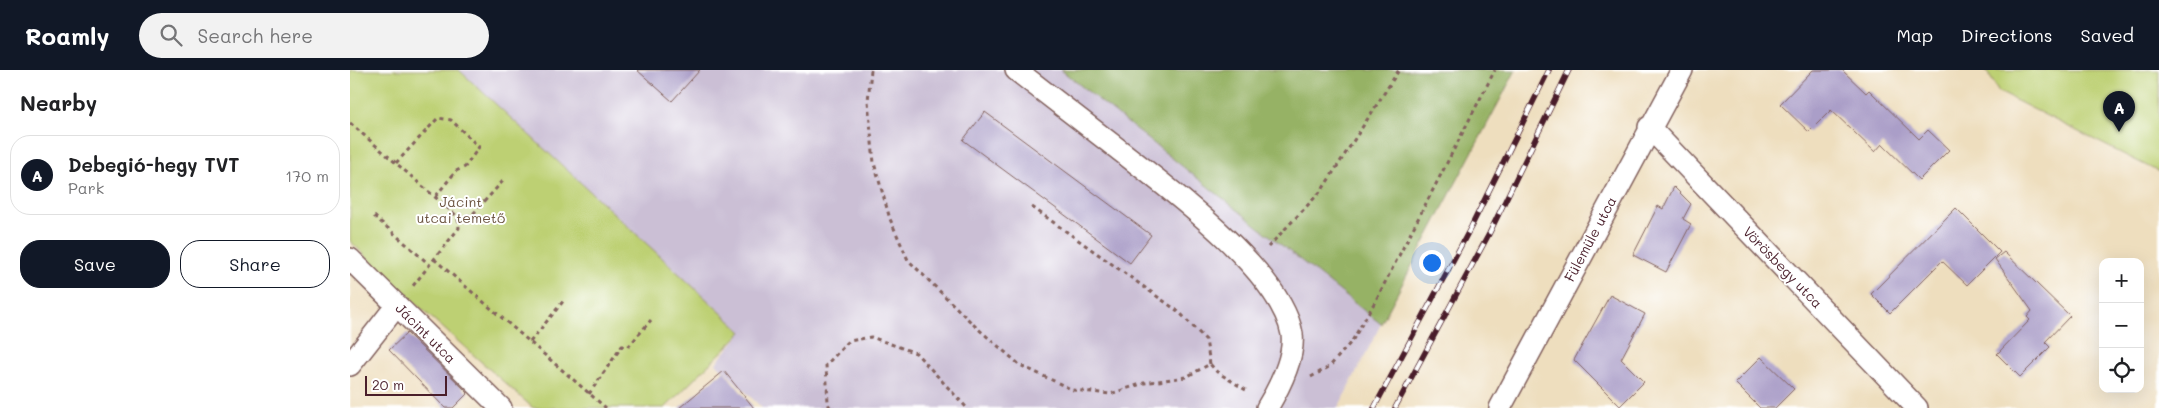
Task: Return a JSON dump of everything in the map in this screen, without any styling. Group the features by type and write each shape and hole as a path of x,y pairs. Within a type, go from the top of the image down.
{"street":[{"path":"1016,70 1186,203 1246,260 1280,300 1292,335 1288,367 1264,400"},
{"name":"Fülemüle utca","path":"1500,408 1682,70"},
{"name":"Vörösbegy utca","path":"1650,127 1917,408"},
{"name":"Jácint utca","path":"350,259 501,408"},
{"path":"350,365 397,305"}],"path":[{"path":"871,70 868,101 874,163 890,219 908,260 976,327 1020,364 1073,390 1110,394 1144,383 1186,377 1210,364"},
{"path":"1246,260 1273,244 1322,190 1399,70"},
{"path":"1032,207 1179,312 1206,340 1210,364 1217,372 1264,400 1330,367 1352,342 1376,300 1495,70"},
{"path":"396,163 438,118 451,120 478,146 464,167 456,170 435,197"},
{"path":"350,123 458,217 459,228 397,305"},
{"path":"458,217 472,215 503,181"},
{"path":"374,216 430,266"},
{"path":"434,260 606,408"},
{"path":"530,342 565,299"},
{"path":"589,394 622,346 629,346 651,320"},
{"path":"830,408 828,403 826,366 849,341 871,337 916,353 967,408"}],"shaded area":[{"path":"459,70 1061,70 1381,324 1338,408 762,408 716,363 742,332"}],"green space":[{"name":"Jácint utcai temető","path":"350,70 459,70 742,332 665,408 533,408 406,295 350,241"},
{"path":"1061,70 1516,70 1381,324"},
{"path":"1986,70 2159,70 2159,172 1999,92"}],"building":[{"path":"637,70 700,70 672,101"},
{"path":"1813,70 1842,70 1866,93 1869,90 1919,139 1928,130 1949,150 1919,180 1882,144 1875,152 1831,110 1809,132 1780,104"},
{"path":"985,112 1151,235 1130,263 963,140"},
{"path":"1674,187 1691,204 1683,219 1691,224 1666,272 1633,255 1658,206 1663,209"},
{"path":"1956,208 2000,252 1967,285 1942,261 1890,313 1871,294"},
{"path":"2004,252 2070,316 2045,342 2050,347 2020,377 1997,354 2030,320 2027,317 2032,311 1995,259"},
{"path":"1610,295 1645,314 1621,359 1644,382 1620,406 1574,360"},
{"path":"407,333 468,393 453,408 445,408 389,350"},
{"path":"1761,357 1794,389 1775,408 1760,408 1735,383"},
{"path":"724,371 754,408 679,408"}],"railway":[{"path":"1374,408 1471,227 1549,70"},
{"path":"1395,408 1489,234 1569,70"}],"place":[{"name":"Debegió-hegy TVT","path":"2119,132"}]}
